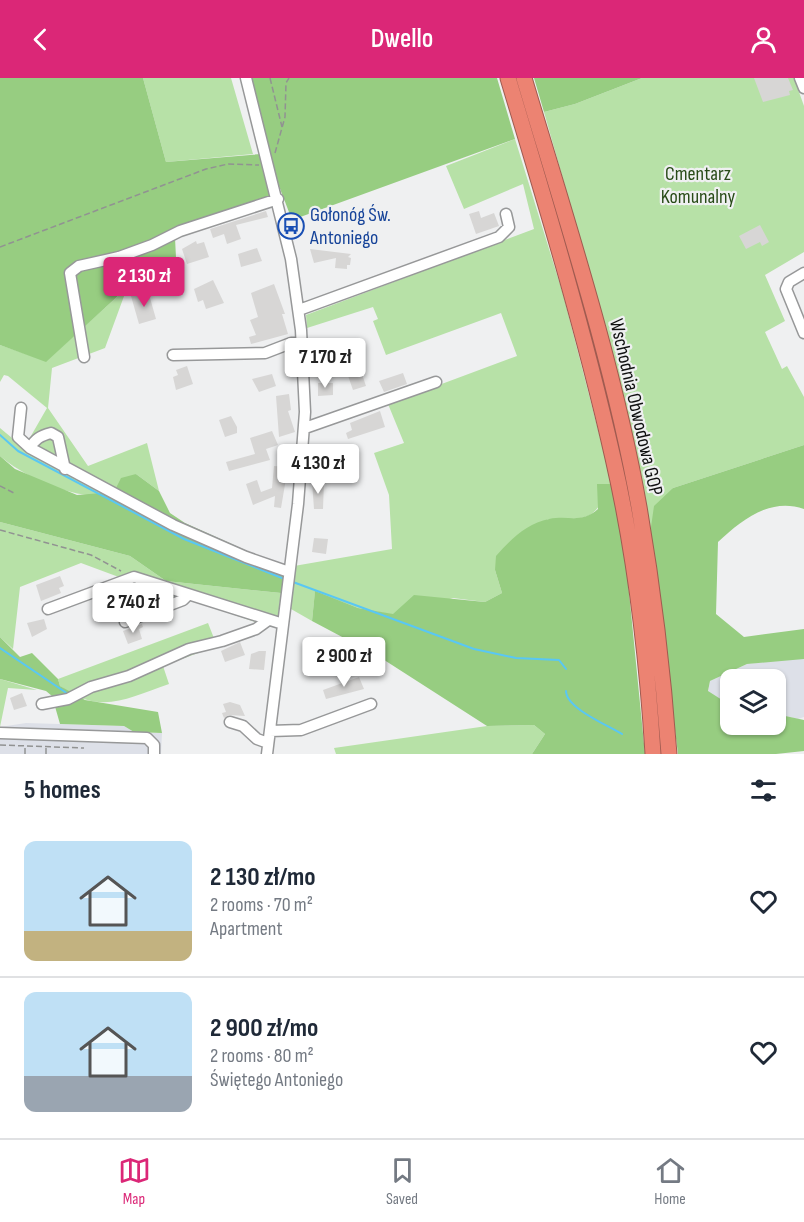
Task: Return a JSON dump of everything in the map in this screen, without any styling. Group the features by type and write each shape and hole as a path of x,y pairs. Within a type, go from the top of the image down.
{"highway":[{"name":"Wschodnia Obwodowa GOP","path":"508,78 577,309 614,459 651,656"},
{"name":"Wschodnia Obwodowa GOP","path":"524,78 594,310 639,505 659,725 669,754"},
{"name":"Wschodnia Obwodowa GOP","path":"653,754 659,725"}],"street":[{"path":"246,78 278,199 299,310 305,428 268,749"},
{"path":"800,78 804,88"},
{"path":"84,357 70,273 79,266 119,257 152,245 180,231 278,199"},
{"path":"299,310 499,237 509,227 506,213"},
{"path":"804,273 789,282 786,289 804,333"},
{"path":"173,355 265,353 291,343 302,343"},
{"path":"305,428 436,382"},
{"path":"21,408 18,437 30,448 65,469 205,540 289,572"},
{"path":"30,448 41,436 51,433 58,437 65,469"},
{"path":"48,609 134,577 282,624"},
{"path":"125,622 183,600 188,595"},
{"path":"42,704 68,699 92,687 129,676 189,649 256,629 267,621"},
{"path":"270,731 301,730 371,704"},
{"path":"230,722 243,726 268,749"},
{"path":"0,733 147,738 154,745 154,754"}],"path":[{"path":"270,78 282,128"},
{"path":"0,247 206,169 228,164 252,166 268,161 276,152 282,128 286,83 289,78"},
{"path":"0,486 14,493"},
{"path":"0,530 91,555 134,577"},
{"path":"0,745 84,748"},
{"path":"25,746 25,754"},
{"path":"46,746 46,754"}],"shaded area":[{"path":"804,659 804,717 798,719 786,716 786,669 736,669 747,664"},
{"path":"720,676 720,699 708,692 710,681"},
{"path":"26,723 124,726 134,732 162,733 161,754 0,754 0,727"}],"green space":[{"path":"0,78 143,78 166,162 261,154 275,202 175,238 177,277 142,280 131,284 46,362 0,345"},
{"path":"143,78 231,78 253,154 166,162"},
{"path":"250,78 497,78 515,139 292,220 279,186"},
{"path":"534,78 642,78 575,104 544,112"},
{"name":"Cmentarz Komunalny","path":"642,78 794,78 804,106 804,252 765,275 785,321 765,332 782,369 787,366 804,397 804,445 673,488 650,534 605,328 544,112 575,104"},
{"path":"515,139 563,294 612,484 599,506 588,516 573,519 548,519 495,570 502,593 485,602 453,598 394,615 358,608 315,592 312,621 291,609 294,566 392,549 389,495 374,453 404,443 388,404 517,356 501,313 386,355 373,321 378,319 373,307 307,328 306,315 534,229 523,184 464,209 446,166"},
{"path":"127,288 105,348 52,368 48,408 88,466 147,443 159,491 136,474 114,493 86,495 54,487 23,472 0,456 0,428 24,448 47,408 8,376 4,375 0,382 0,345 46,361"},
{"path":"804,445 804,509 792,506 768,508 747,519 718,542 716,614 744,637 804,629 804,659 747,664 736,669 720,669 720,676 710,681 708,691 720,699 720,735 786,735 786,716 804,720 804,751 776,754 678,754 650,534 654,506 673,488"},
{"path":"0,456 15,469 77,495 114,492 121,478 136,474 159,491 170,513 185,523 285,568 281,593 166,581 130,556 0,522"},
{"path":"597,484 612,484 627,572 645,754 532,754 545,734 534,725 487,726 378,656 312,621 315,591 358,608 393,614 414,595 485,602 502,593 495,570 496,556 501,550 533,524 549,519 581,518 592,514 598,509"},
{"path":"0,522 130,556 166,581 281,593 277,625 267,626 190,600 178,599 81,563 20,587 13,649 0,637"},
{"path":"208,623 217,646 163,666 169,684 114,702 88,700 60,686 58,679"},
{"path":"0,637 20,657 32,653 58,679 60,686 85,700 158,712 162,733 134,732 124,726 60,724 52,696 46,691 0,679"},
{"path":"0,679 37,690 8,688 0,727"},
{"path":"534,725 545,734 532,754 336,754 334,748 487,726"}],"building":[{"path":"754,78 788,78 793,90 789,91 790,95 763,102"},
{"path":"266,211 268,217 236,225 241,239 227,244 224,234 213,238 210,229"},
{"path":"479,211 481,218 494,213 499,226 476,234 469,214"},
{"path":"760,225 769,242 762,246 760,242 746,249 739,236"},
{"path":"196,241 197,244 204,242 209,257 187,264 182,249"},
{"path":"257,248 262,261 241,267 238,254"},
{"path":"310,249 351,254 348,257 351,258 350,265 347,265 347,269 335,268 336,258 314,263"},
{"path":"213,280 224,303 206,309 203,300 198,302 194,289"},
{"path":"274,284 285,314 282,314 288,334 251,344 249,337 256,335 250,320 258,317 251,293"},
{"path":"148,291 156,319 139,324 131,296"},
{"path":"187,366 193,384 176,390 173,377 178,375 176,370"},
{"path":"360,368 366,386 353,390 347,373"},
{"path":"403,373 407,384 384,392 379,381"},
{"path":"272,374 276,386 259,392 252,379"},
{"path":"318,383 333,383 333,395 318,396"},
{"path":"289,394 291,410 288,411 295,432 279,437 276,396"},
{"path":"380,411 385,427 348,439 346,433 352,430 350,423"},
{"path":"231,416 237,427 237,433 225,437 219,420"},
{"path":"272,431 278,445 266,449 270,460 229,471 226,462 255,454 250,438"},
{"path":"274,466 288,467 281,508 274,507 275,496 253,505 246,484 257,480 261,492 272,488"},
{"path":"312,481 324,482 323,509 314,509"},
{"path":"314,538 328,539 326,554 312,552"},
{"path":"60,576 64,586 59,588 61,593 41,601 36,585"},
{"path":"44,619 47,629 32,637 27,623"},
{"path":"142,624 143,627 139,629 142,639 128,644 123,631"},
{"path":"240,642 245,655 225,662 221,651"},
{"path":"266,651 264,670 249,669 251,654"},
{"path":"359,677 364,689 326,699 323,690"},
{"path":"22,693 27,706 14,710 10,698"},
{"path":"230,702 240,705 245,716 229,715 224,718 222,713 226,712 223,704"}],"waterway":[{"path":"0,435 18,451 184,539 282,578"},
{"path":"293,582 474,649 516,658 559,660 566,669"},
{"path":"0,648 68,694"},
{"path":"566,691 573,704 580,710 622,734"}],"place":[{"name":"Gołonóg Św. Antoniego","path":"291,226"}]}
